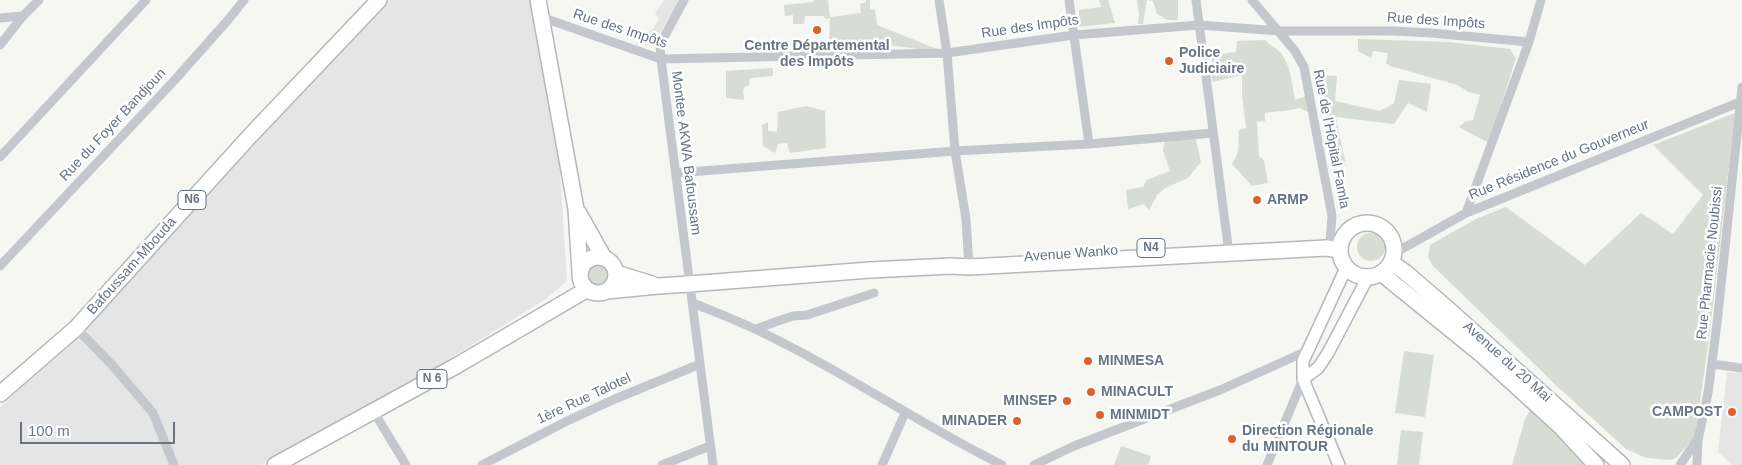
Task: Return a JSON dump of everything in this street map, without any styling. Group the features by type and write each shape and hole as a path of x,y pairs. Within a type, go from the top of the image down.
{"highway":[{"name":"Bafoussam-Mbouda","path":"0,394 76,328 250,137 379,0"},
{"path":"538,0 576,209 580,279 586,290 600,294 612,287 616,280 616,273 612,264 604,258 576,209"},
{"path":"1362,224 1378,226 1390,237 1393,246 1384,266 1356,275 1346,268 1340,256 1337,243 1353,227 1362,224"},
{"name":"Avenue Wanko","path":"607,291 870,270 951,266 960,262 969,264 1229,248 1294,240 1337,243"},
{"path":"580,272 586,261 592,258 604,258"},
{"name":"Avenue du 20 Mai","path":"1384,266 1560,426 1596,465"},
{"name":"Avenue du 20 Mai","path":"1384,266 1405,272 1622,465"},
{"name":"Avenue Wanko","path":"616,273 658,286"},
{"name":"N 6","path":"276,465 456,366 586,290"}],"street":[{"path":"0,45 23,16 39,0"},
{"path":"0,157 146,0"},
{"name":"Rue du Foyer Bandjoun","path":"0,266 172,83 244,0"},
{"name":"Montee AKWA Bafoussam","path":"684,0 660,46 660,59 694,303 713,465"},
{"path":"939,0 955,151 966,219 969,264"},
{"path":"1069,0 1089,144"},
{"path":"1196,0 1212,133 1229,248"},
{"name":"Rue de l'Hôpital Famla","path":"1252,0 1296,51 1304,67 1337,243"},
{"path":"1466,213 1529,42 1541,0"},
{"path":"0,18 23,16"},
{"name":"Rue des Impôts","path":"541,17 660,59 946,53 1074,34 1199,24 1280,31 1394,31 1529,42"},
{"name":"Rue Pharmacie Noubissi","path":"1697,465 1698,440 1708,393 1726,249 1742,87"},
{"name":"Rue Résidence du Gouverneur","path":"1384,266 1466,213 1740,102"},
{"path":"676,173 955,151 1089,144 1212,133"},
{"path":"1303,379 1324,361 1384,266"},
{"path":"1267,465 1303,379 1303,361 1307,351 1346,268"},
{"path":"756,329 793,316 807,315 874,293"},
{"path":"694,303 756,329 1002,465"},
{"path":"76,328 113,366 153,412 174,465"},
{"path":"1034,465 1074,446 1220,390 1307,351"},
{"name":"1ère Rue Talotel","path":"482,465 567,420 700,364"},
{"path":"1712,364 1742,368"},
{"path":"1303,379 1339,465"},
{"path":"374,412 406,465"},
{"path":"882,465 905,413"},
{"name":"Rue Pharmacie Noubissi","path":"1680,465 1698,440"},
{"path":"662,465 710,446"}],"shaded area":[{"path":"388,0 530,0 559,157 567,281 546,299 391,395 261,465 0,465 0,407 57,354 152,255"},
{"path":"664,0 680,0 652,45 635,45 640,37 653,29 659,19 655,14"},
{"path":"814,0 828,0 830,17 861,13 860,4 870,0 870,9 875,10 877,25 947,53 882,44 829,45 830,18 805,16 804,24 793,24 793,15 785,16 784,5 813,2"},
{"path":"1099,0 1108,0 1115,23 1079,27 1079,10 1101,7"},
{"path":"1137,0 1147,0 1143,24 1138,24"},
{"path":"1147,0 1178,0 1178,20 1167,20 1157,14 1153,1"},
{"path":"1358,39 1449,42 1510,49 1516,58 1489,143 1459,127 1465,122 1473,120 1480,95 1469,92 1457,85 1390,66 1386,63 1388,53 1373,51 1371,58 1358,51"},
{"path":"1265,40 1279,51 1287,64 1291,75 1295,100 1309,95 1312,114 1300,108 1269,112 1265,113 1265,121 1257,122 1259,156 1264,160 1268,183 1252,186 1232,164 1238,151 1239,130 1246,128 1242,95 1242,75 1213,82 1207,64 1213,62 1209,56 1236,52 1237,41"},
{"path":"773,68 773,76 750,78 749,86 745,86 743,90 744,100 726,98 726,71"},
{"path":"1319,75 1337,76 1335,101 1380,111 1394,103 1399,80 1431,84 1427,112 1408,103 1394,124 1336,117 1346,166 1338,166"},
{"path":"806,106 825,111 826,148 790,153 787,143 778,144 775,153 763,146 762,125 768,122 768,131 777,132 778,112"},
{"path":"1735,113 1709,339 1695,437 1677,457 1671,460 1646,458 1626,449 1559,388 1433,266 1428,257 1430,245 1476,219 1506,207 1585,265 1641,213 1673,234 1703,195 1653,145"},
{"path":"1195,136 1201,162 1188,178 1165,188 1157,195 1149,210 1144,204 1128,209 1126,190 1143,187 1147,180 1170,171 1163,151 1165,141"},
{"path":"1371,233 1381,237 1385,247 1381,257 1371,261 1361,257 1357,247 1361,237"},
{"path":"597,262 607,269 608,273 601,283 597,284 587,277 586,273 593,263"},
{"path":"1404,351 1434,355 1425,417 1395,413"},
{"name":"CAMPOST","path":"1727,372 1742,373 1742,465 1732,465 1718,452"},
{"path":"1532,407 1588,465 1512,465 1525,419"},
{"path":"1401,430 1423,432 1419,465 1397,465"},
{"path":"1121,446 1151,456 1148,465 1114,465"}],"place":[{"name":"Centre Départemental des Impôts","path":"817,30"},
{"name":"Police Judiciaire","path":"1169,61"},
{"name":"ARMP","path":"1257,200"},
{"name":"MINMESA","path":"1088,361"},
{"name":"MINACULT","path":"1091,392"},
{"name":"MINSEP","path":"1067,401"},
{"name":"CAMPOST","path":"1732,412"},
{"name":"MINMIDT","path":"1100,415"},
{"name":"MINADER","path":"1017,421"},
{"name":"Direction Régionale du MINTOUR","path":"1232,439"}]}
